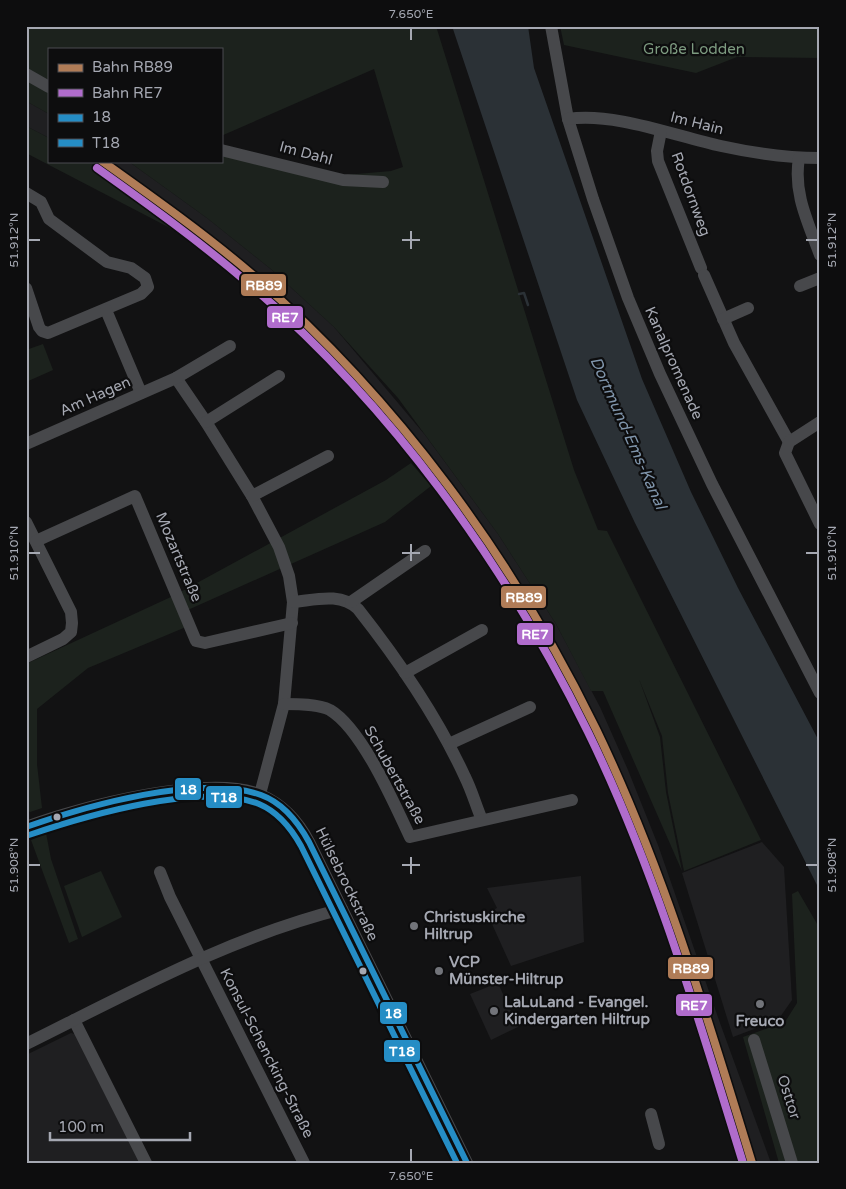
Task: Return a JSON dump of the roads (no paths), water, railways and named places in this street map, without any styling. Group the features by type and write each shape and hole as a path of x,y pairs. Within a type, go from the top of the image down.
{"street":[{"name":"Kanalpromenade","path":"551,26 568,119 593,199 622,280 660,374 717,494 820,693"},
{"path":"26,74 48,86"},
{"name":"Im Hain","path":"568,119 590,117 638,125 722,146 799,158 820,158"},
{"name":"Rotdornweg","path":"661,131 657,151 658,161 702,272 734,343 789,442"},
{"name":"Im Dahl","path":"222,150 343,180 383,182"},
{"path":"799,158 796,181 798,194 820,255"},
{"path":"26,193 41,202 49,219 107,262 130,268 145,278 148,287 146,291 106,310 45,333 39,327 26,288"},
{"path":"800,286 820,278"},
{"path":"723,319 748,308"},
{"path":"106,310 141,393"},
{"name":"Am Hagen","path":"26,444 176,378 230,346"},
{"path":"206,422 279,376"},
{"path":"176,378 252,496 279,547 289,576 293,602 284,704 260,794"},
{"path":"820,422 789,442 785,453 820,524"},
{"path":"252,496 328,456"},
{"name":"Mozartstraße","path":"36,541 135,496 196,641 205,643 292,623"},
{"path":"26,522 70,612 72,622 71,632 63,639 26,657"},
{"path":"351,602 425,551"},
{"path":"293,602 328,598 344,599 351,602 405,672 427,706 466,779 482,820"},
{"path":"405,672 482,630"},
{"name":"Schubertstraße","path":"284,704 328,709 344,721 354,733 380,776 410,837 572,800"},
{"path":"449,744 530,707"},
{"name":"Hülsebrockstraße","path":"26,827 68,814 146,796 207,787 234,788 260,794 279,805 298,822 309,842 466,1163"},
{"name":"Konsul-Schencking-Straße","path":"160,872 304,1163"},
{"path":"26,1044 201,958 268,931 342,909"},
{"path":"74,1020 146,1163"},
{"name":"Osttor","path":"754,1040 792,1163"},
{"path":"651,1114 659,1144"}],"water":[{"name":"Dortmund-Ems-Kanal","path":"452,26 528,26 534,68 642,379 691,492 738,588 820,743 820,891 635,523 577,400"}],"waterway":[{"path":"519,294 524,293 528,305"}],"rail line":[{"name":"RB89","path":"103,162 217,246 254,276 307,324 357,376 404,429 448,486 528,604 596,729 642,835 701,998 752,1163"},
{"name":"RE7","path":"97,168 211,253 248,283 300,330 350,381 397,434 441,490 482,548 520,608 555,669 588,732 612,784 655,890 674,944 743,1163"}],"place":[{"name":"Christuskirche Hiltrup","path":"414,926"},
{"name":"VCP Münster-Hiltrup","path":"439,971"},
{"name":"Freuco","path":"760,1004"},
{"name":"LaLuLand - Evangel. Kindergarten Hiltrup","path":"494,1011"}],"park label":[{"name":"Große Lodden","path":"694,49"}]}
